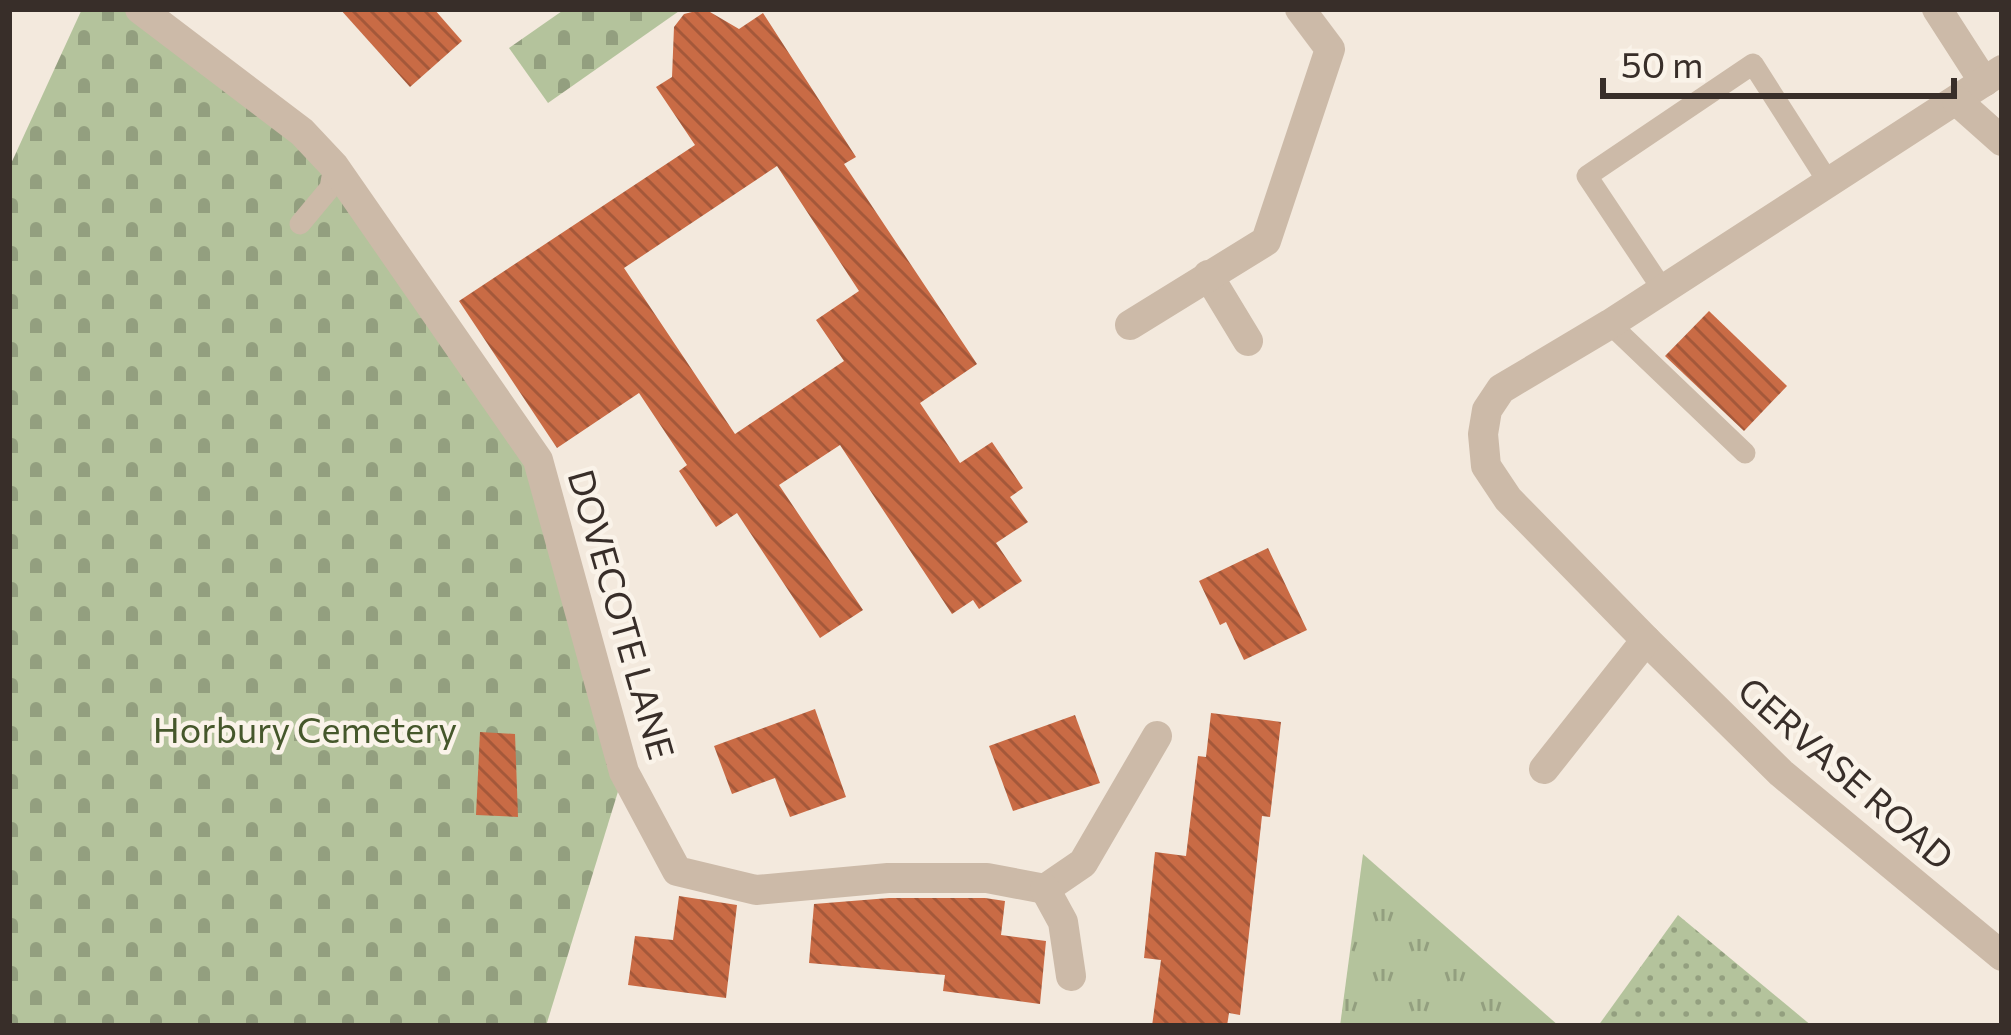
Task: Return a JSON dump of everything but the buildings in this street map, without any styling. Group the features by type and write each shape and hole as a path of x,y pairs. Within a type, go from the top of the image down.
{"street":[{"name":"DOVECOTE LANE","path":"140,9 302,132 334,166 538,460 624,772 677,871 756,890 888,878 987,878 1045,889"},
{"path":"1130,325 1266,241 1330,49 1300,9"},
{"path":"1610,324 1993,76 1937,9"},
{"path":"1958,101 2002,141"},
{"path":"1208,275 1248,341"},
{"name":"GERVASE ROAD","path":"1610,324 1501,389 1487,410 1486,466 1508,500 1781,773 2002,956"},
{"path":"1544,769 1646,640"},
{"path":"1071,976 1063,922 1045,889 1083,863 1157,736"}],"lane":[{"path":"1663,290 1587,176 1753,64 1827,180"},
{"path":"300,224 330,188 334,166"},
{"path":"1610,324 1744,453"}],"green space":[{"name":"Horbury Cemetery","path":"82,9 140,9 302,132 538,460 624,772 546,1026 9,1026 9,168"},
{"path":"565,9 682,9 548,103 509,48"},
{"path":"1363,854 1559,1026 1340,1026"},
{"path":"1678,915 1812,1026 1598,1026"}]}
